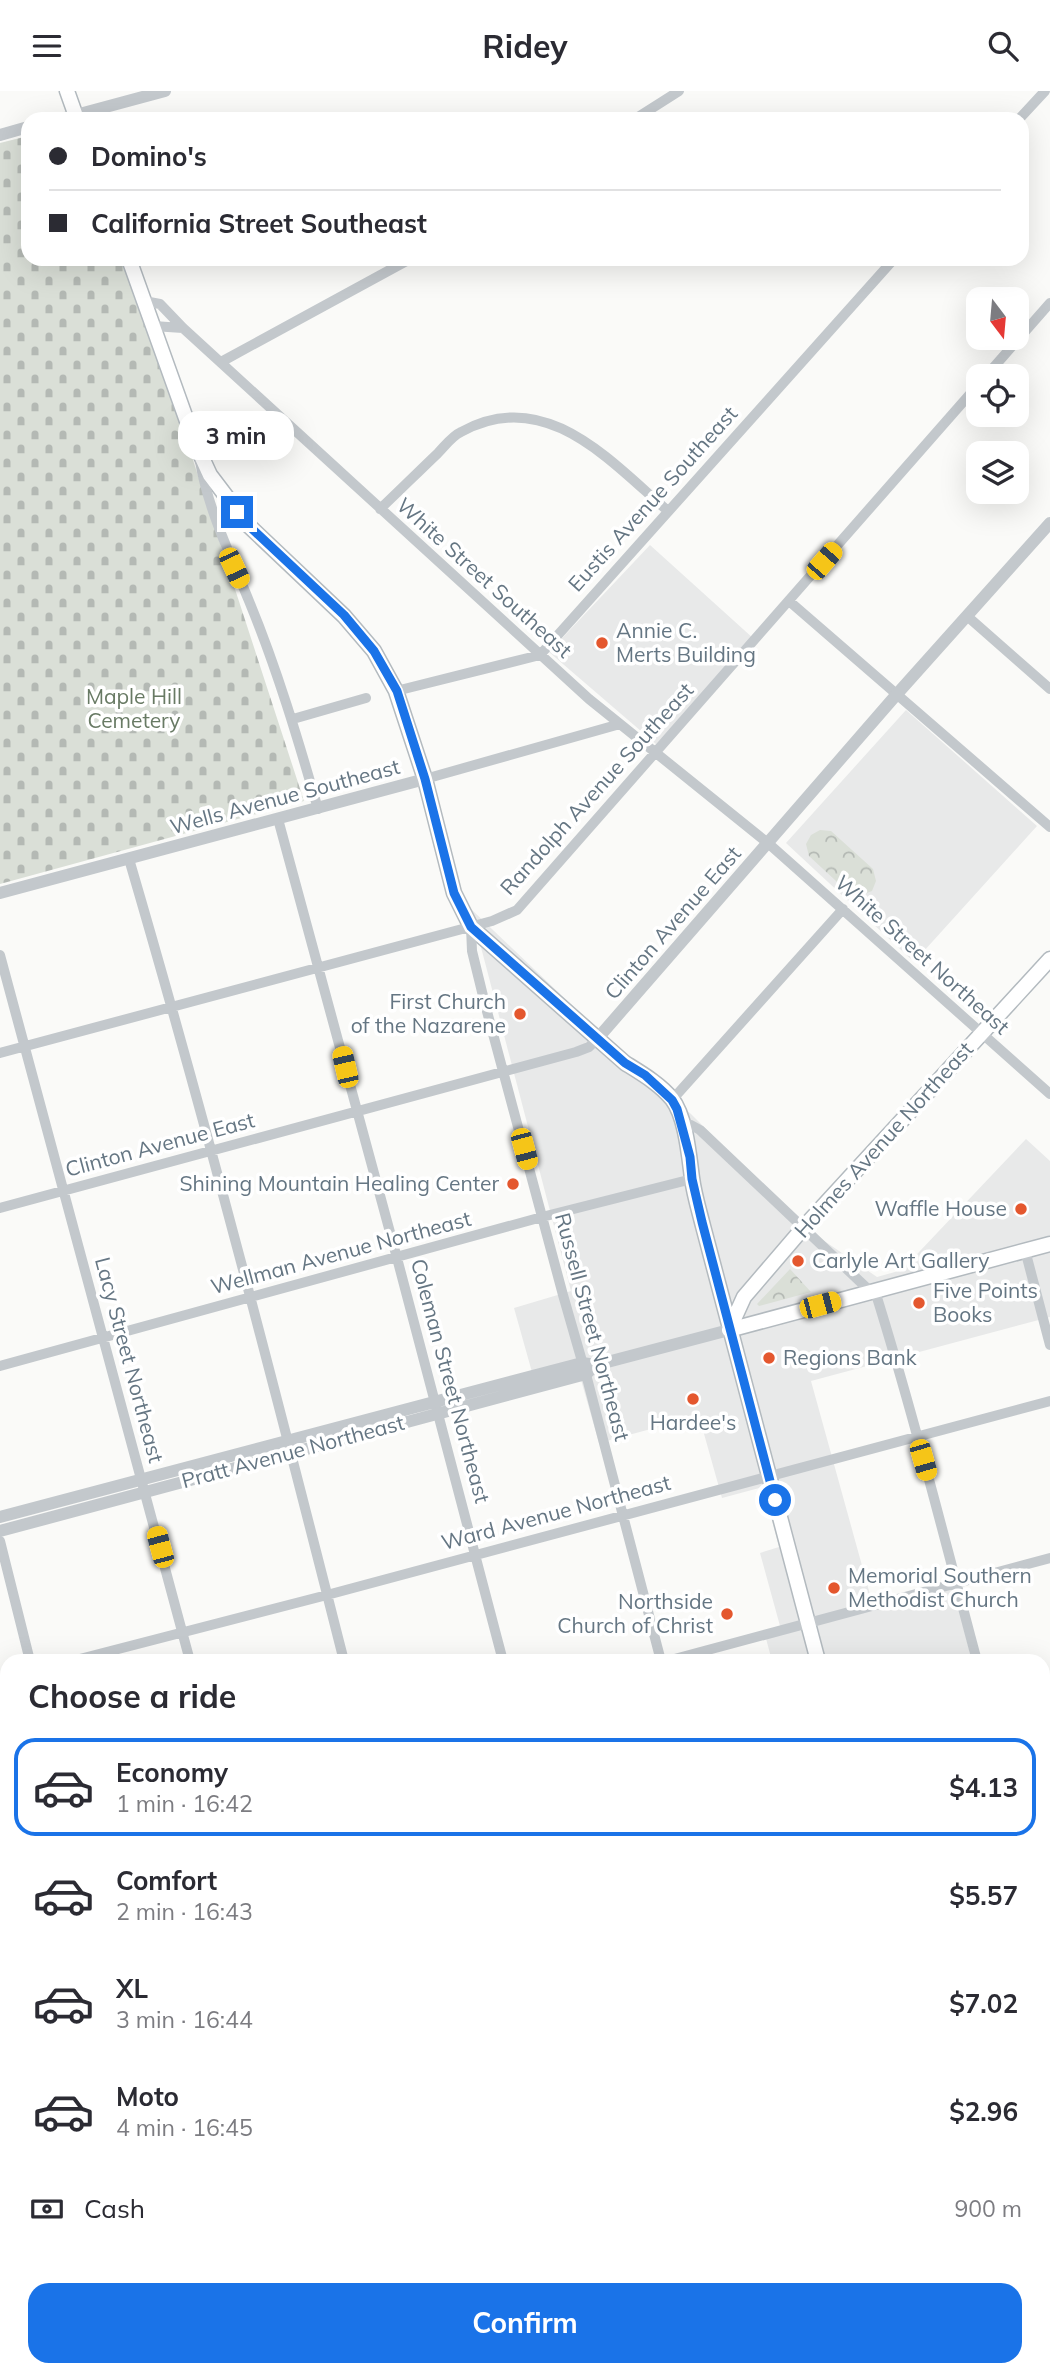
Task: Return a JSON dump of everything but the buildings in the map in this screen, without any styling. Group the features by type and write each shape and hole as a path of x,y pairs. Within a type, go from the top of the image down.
{"main road":[{"path":"67,91 75,112"},
{"path":"132,266 198,449 210,475 248,525 344,615 374,651 397,691 425,779 454,893 471,927 625,1063 645,1075 672,1100 682,1126 690,1157 692,1179 729,1330 816,1654"},
{"name":"Holmes Avenue Northeast","path":"729,1330 743,1298 804,1227 1050,959"},
{"path":"625,1063 637,1080 666,1108 682,1160 692,1179"},
{"path":"729,1330 1050,1244"}],"street":[{"path":"94,112 165,91"},
{"path":"646,112 679,91"},
{"path":"1026,112 1045,91"},
{"path":"0,135 21,129"},
{"path":"221,362 397,266"},
{"name":"Eustis Avenue Southeast","path":"540,655 888,266"},
{"name":"White Street Southeast","path":"145,301 160,304 540,655 620,724 769,843"},
{"path":"997,364 1050,303"},
{"path":"153,326 183,328"},
{"name":"Randolph Avenue Southeast","path":"0,1053 471,927 517,910 966,399"},
{"path":"380,509 459,432 486,421 513,415 566,428 605,454 668,511"},
{"path":"198,449 203,482 293,719 318,809"},
{"name":"Clinton Avenue East","path":"0,1208 589,1047 1050,523"},
{"path":"789,601 1050,827"},
{"path":"967,616 1050,689"},
{"path":"397,691 540,655"},
{"path":"293,719 366,698"},
{"name":"Wells Avenue Southeast","path":"0,893 318,809 620,724"},
{"name":"Coleman Street Northeast","path":"278,819 477,1555 501,1654"},
{"name":"White Street Northeast","path":"769,843 1050,1094"},
{"path":"130,859 211,1152 342,1654"},
{"path":"672,1100 843,909"},
{"name":"Russell Street Northeast","path":"471,927 472,951 485,1004 659,1654"},
{"name":"Lacy Street Northeast","path":"0,955 188,1654"},
{"path":"682,1126 691,1125 700,1130 873,1291 916,1435 975,1654"},
{"name":"Wellman Avenue Northeast","path":"0,1366 542,1217 692,1179"},
{"path":"1025,1250 1050,1345"},
{"path":"584,1369 729,1330"},
{"name":"Pratt Avenue Northeast","path":"0,1531 143,1486 584,1369"},
{"name":"Ward Avenue Northeast","path":"99,1654 1050,1401"},
{"name":"Pratt Avenue Northeast","path":"0,1517 143,1486"},
{"path":"0,1541 28,1654"},
{"path":"693,1654 1050,1558"}],"shaded area":[{"path":"650,545 754,639 656,744 549,652"},
{"path":"906,710 1037,826 914,962 786,843"},
{"path":"471,909 645,1075 691,1114 804,1227 877,1277 902,1270 1026,1139 1050,1161 1050,1317 811,1381 874,1609 954,1588 970,1654 770,1654 764,1631 780,1626 760,1553 779,1547 763,1487 722,1498 699,1416 599,1443 581,1380 537,1390 514,1308 571,1291"}],"green space":[{"name":"Maple Hill Cemetery","path":"21,138 21,266 124,266 191,454 304,801 0,884 0,143"},
{"path":"820,830 831,831 873,869 876,881 872,891 859,896 849,893 809,856 806,844 811,835"},
{"path":"790,1269 811,1292 759,1306 757,1304"}],"place":[{"name":"Annie C. Merts Building","path":"602,643"},
{"name":"First Church of the Nazarene","path":"520,1014"},
{"name":"Shining Mountain Healing Center","path":"513,1184"},
{"name":"Waffle House","path":"1021,1209"},
{"name":"Carlyle Art Gallery","path":"798,1261"},
{"name":"Five Points Books","path":"919,1303"},
{"name":"Regions Bank","path":"769,1358"},
{"name":"Hardee's","path":"693,1399"},
{"name":"Memorial Southern Methodist Church","path":"834,1588"},
{"name":"Northside Church of Christ","path":"727,1614"}],"route":[{"path":"237,512 344,615 374,651 397,691 425,779 454,893 471,927 488,939 625,1063 645,1075 672,1100 677,1109 729,1330 775,1500"}]}
